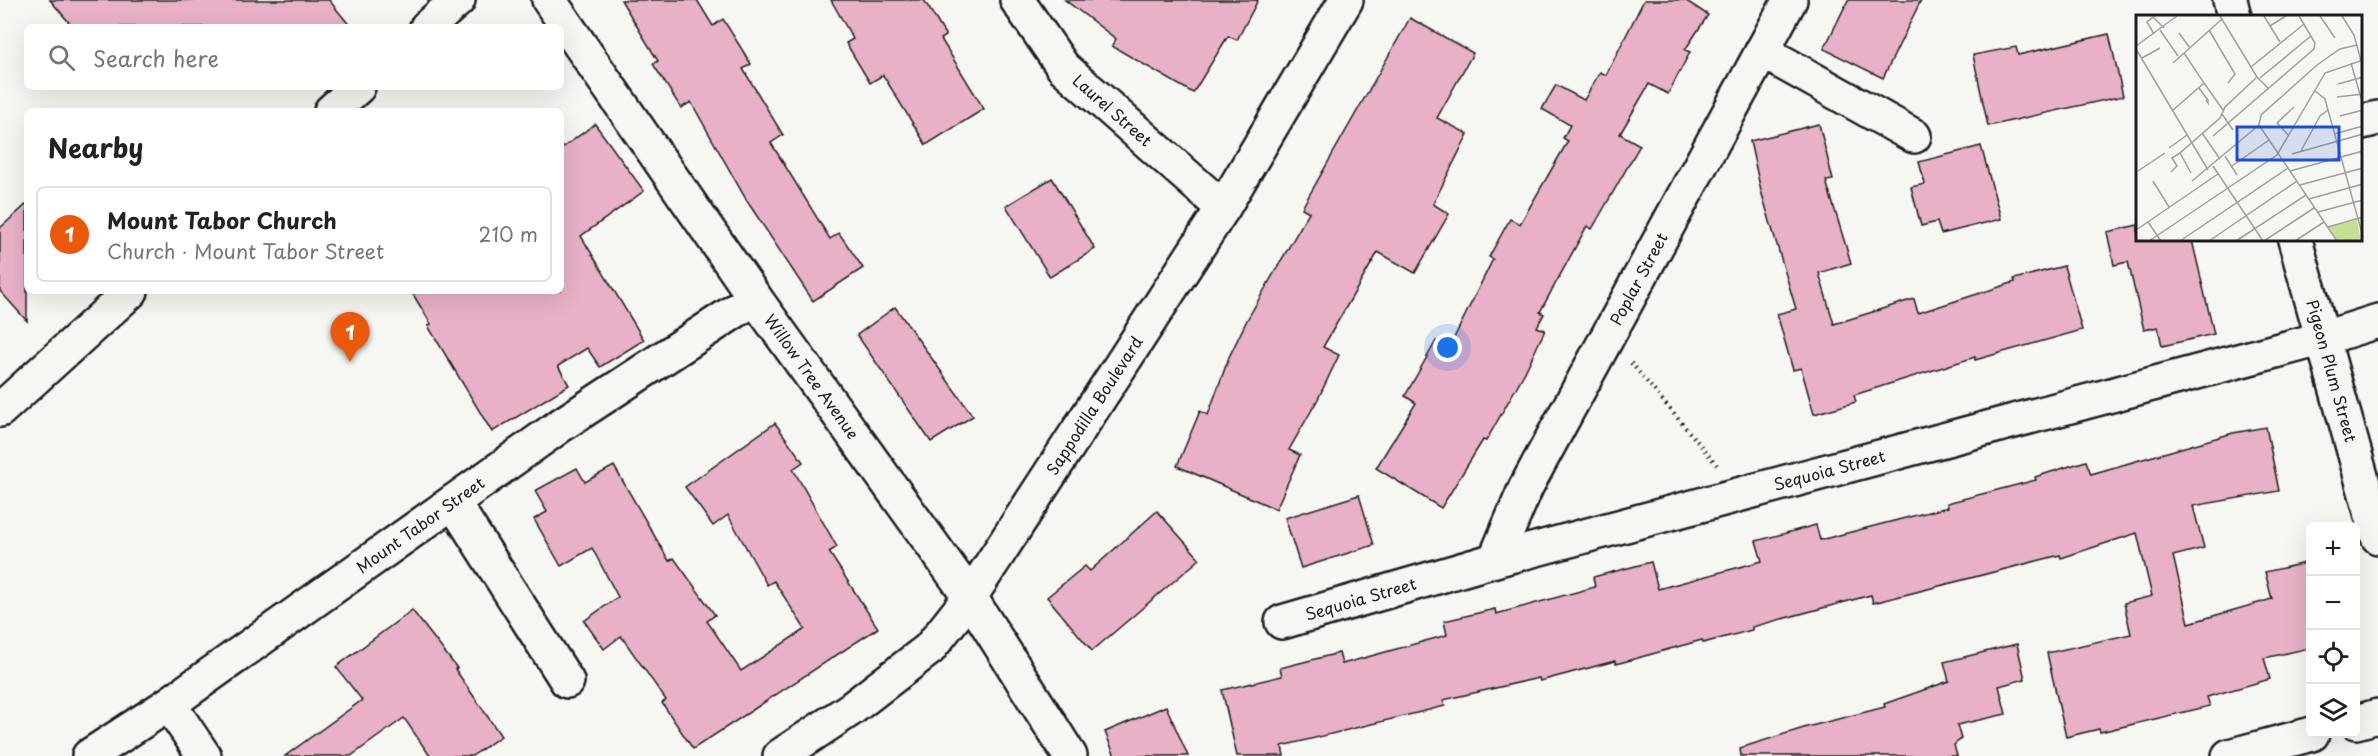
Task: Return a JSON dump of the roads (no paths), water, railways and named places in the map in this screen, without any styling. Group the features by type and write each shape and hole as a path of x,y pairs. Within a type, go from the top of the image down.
{"street":[{"path":"430,24 458,0"},
{"name":"Willow Tree Avenue","path":"549,0 754,298 970,597 1070,756"},
{"name":"Laurel Street","path":"1017,0 1064,66 1223,207"},
{"name":"Sappodilla Boulevard","path":"780,756 851,709 929,649 970,597 1223,207 1346,0"},
{"name":"Poplar Street","path":"1495,560 1526,487 1790,0"},
{"path":"2230,0 2234,15"},
{"path":"1761,51 1914,136"},
{"path":"334,108 355,90"},
{"path":"2363,122 2378,118"},
{"name":"Pigeon Plum Street","path":"2296,242 2378,537"},
{"path":"0,410 128,294"},
{"name":"Mount Tabor Street","path":"89,756 169,705 561,425 754,298"},
{"name":"Sequoia Street","path":"1282,622 1495,560 2324,338 2378,321"},
{"path":"453,502 567,681"},
{"path":"169,705 204,756"},
{"path":"2360,721 2378,716"},
{"path":"2229,756 2306,736"}],"place":[{"name":"Mount Tabor Church","path":"350,362"}]}
